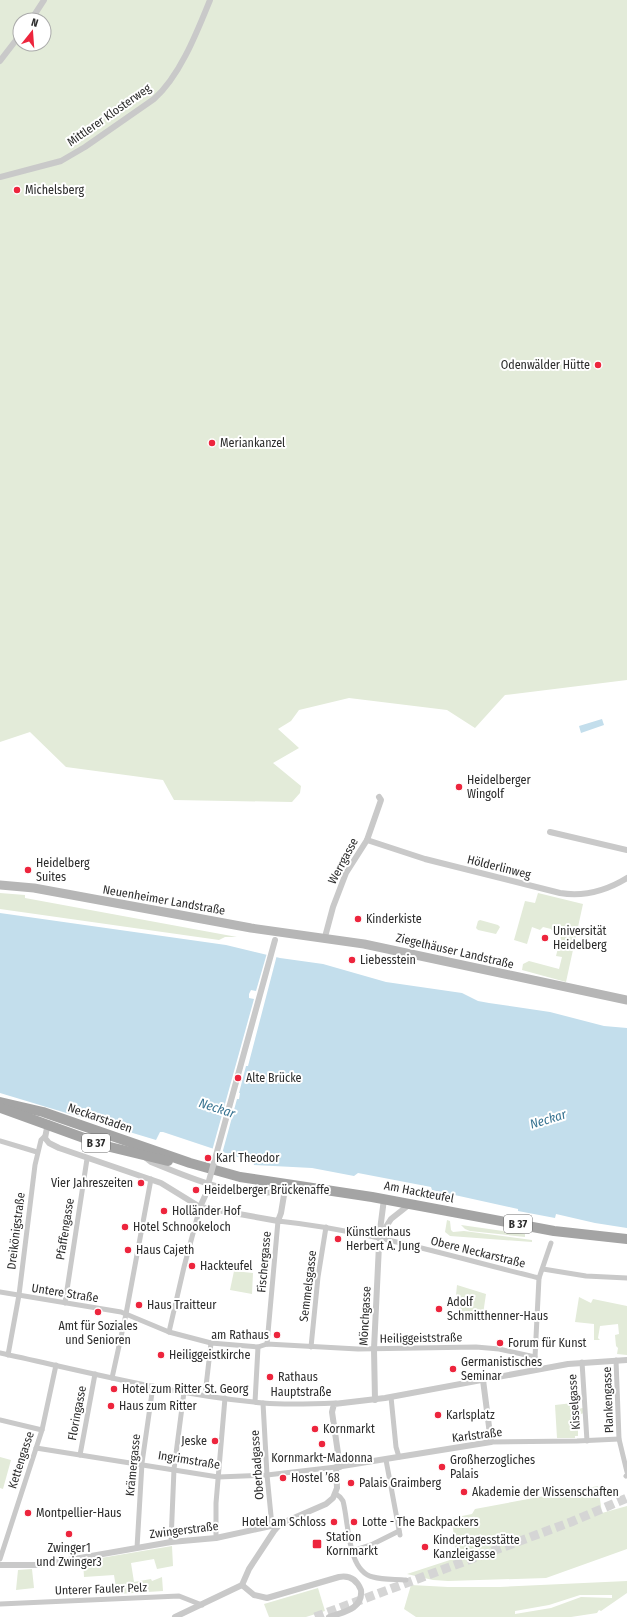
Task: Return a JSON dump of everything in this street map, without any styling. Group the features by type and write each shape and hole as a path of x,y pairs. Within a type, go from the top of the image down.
{"main road":[{"name":"Neuenheimer Landstraße","path":"0,885 34,888 276,936"},
{"name":"Ziegelhäuser Landstraße","path":"276,936 325,937 626,998"},
{"name":"Neckarstaden","path":"0,1102 19,1106 106,1146 146,1156 208,1168"},
{"name":"Neckarstaden","path":"0,1108 50,1120 190,1164"},
{"name":"Am Hackteufel","path":"208,1168 240,1177 384,1199 554,1231 627,1239"}],"street":[{"path":"36,12 44,0"},
{"name":"Mittlerer Klosterweg","path":"0,177 56,162 70,156 154,99 164,90 177,69 210,0"},
{"path":"0,61 12,45"},
{"name":"Werrgasse","path":"325,937 333,907 346,873 367,840 381,803 379,797"},
{"path":"550,832 627,850"},
{"name":"Hölderlinweg","path":"367,840 419,857 560,893 576,894 595,892 611,888 627,878"},
{"path":"207,1188 276,936"},
{"path":"45,1136 50,1120"},
{"name":"Dreikönigstraße","path":"8,1355 19,1295 37,1152 41,1140 45,1136"},
{"name":"Obere Neckarstraße","path":"45,1136 46,1140 52,1145 87,1159 151,1179 200,1207 278,1221 381,1236 538,1278"},
{"path":"0,1141 37,1152"},
{"path":"146,1156 151,1162 200,1181 233,1190 273,1192 282,1189 286,1183"},
{"name":"Pfaffengasse","path":"65,1303 87,1159"},
{"path":"112,1378 151,1179"},
{"name":"Fischergasse","path":"267,1344 278,1221 282,1213 286,1183"},
{"path":"169,1332 198,1214 205,1196"},
{"name":"Mönchgasse","path":"375,1400 374,1349 381,1236 380,1230 384,1199"},
{"path":"381,1236 391,1219 410,1204"},
{"name":"Semmelsgasse","path":"311,1347 318,1277 326,1227"},
{"path":"540,1369 535,1357 538,1278 551,1243"},
{"path":"542,1269 586,1276 627,1278"},
{"name":"Untere Straße","path":"0,1292 99,1310 126,1311 169,1332 211,1343 258,1347"},
{"path":"205,1395 211,1343"},
{"name":"Heiliggeiststraße","path":"258,1347 267,1344 374,1349 476,1347 499,1349 535,1357"},
{"path":"255,1402 258,1347"},
{"name":"Hauptstraße","path":"0,1353 112,1378 184,1392 263,1403 338,1403 375,1400 582,1362 627,1360"},
{"name":"Plankengasse","path":"616,1360 619,1439 627,1474"},
{"name":"Kisselgasse","path":"582,1362 587,1441"},
{"name":"Kettengasse","path":"0,1559 36,1448 56,1365"},
{"name":"Floringasse","path":"80,1455 95,1374"},
{"path":"484,1380 491,1442"},
{"name":"Krämergasse","path":"137,1548 142,1463 153,1386"},
{"path":"171,1542 174,1469 184,1392"},
{"path":"391,1397 396,1448 399,1457"},
{"path":"216,1538 216,1503 226,1398"},
{"name":"Oberbadgasse","path":"263,1403 267,1475 272,1526"},
{"path":"338,1403 332,1406 338,1467 336,1494 340,1497 344,1507 352,1551 357,1567 367,1575 376,1578 406,1580"},
{"path":"0,1420 42,1427"},
{"name":"Karlstraße","path":"338,1467 491,1442 587,1441 619,1439"},
{"name":"Ingrimstraße","path":"36,1448 142,1463 218,1476 267,1475 338,1467"},
{"path":"352,1551 400,1533 386,1460"},
{"name":"Zwingerstraße","path":"0,1565 40,1564 171,1542 216,1538 280,1524 326,1504 336,1494"},
{"path":"175,1617 242,1585 249,1569 280,1524"},
{"path":"242,1585 254,1595 267,1598 340,1577 352,1578 361,1590 359,1602 352,1609 329,1617"},
{"name":"Unterer Fauler Pelz","path":"0,1604 179,1596 202,1605"}],"green space":[{"path":"0,0 627,0 627,680 505,695 475,728 447,710 349,698 299,710 291,721 278,729 299,748 273,763 301,786 300,793 292,802 174,800 163,780 66,767 30,732 0,742"},
{"path":"0,893 25,895 25,898 237,937 225,937 219,940 0,909"},
{"name":"Universität Heidelberg","path":"538,893 583,904 566,982 522,970 523,964 529,961 559,969 562,957 556,956 561,936 554,933 551,929 543,927 540,930 532,927 527,944 514,940 525,901 535,903"},
{"path":"480,920 498,925 500,927 496,934 478,930 476,928 478,921"},
{"path":"447,1220 450,1221 451,1230 453,1232 464,1231 532,1240 532,1242 450,1236 445,1232"},
{"path":"461,1225 525,1234 525,1237 470,1231"},
{"path":"234,1271 253,1273 252,1294 230,1290"},
{"path":"457,1285 486,1294 482,1321 458,1317 459,1296 456,1295"},
{"path":"579,1297 591,1303 593,1299 627,1306 627,1355 617,1354 618,1348 616,1346 615,1335 619,1334 618,1324 600,1326 598,1338 600,1340 594,1340 594,1324 575,1322"},
{"path":"573,1403 576,1409 583,1408 584,1413 578,1415 578,1436 575,1436 575,1438 557,1438 555,1405"},
{"path":"0,1457 11,1460 3,1489 0,1488"},
{"path":"598,1486 602,1513 627,1506 627,1549 546,1578 448,1581 433,1580 407,1574 456,1558 452,1518 472,1514 475,1509"},
{"path":"172,1546 173,1566 157,1569 154,1559 131,1563 134,1582 151,1579 152,1581 162,1577 163,1591 117,1594 114,1575 84,1577 83,1561"},
{"path":"32,1569 34,1588 16,1590 18,1570"},
{"path":"627,1581 627,1593 601,1611 599,1610 597,1613 571,1617 416,1617 404,1609 411,1585 500,1587","holes":["580,1595 612,1595 612,1598 581,1597 551,1608 515,1614 515,1611 549,1605"]},
{"path":"318,1588 325,1611 306,1617 269,1617 264,1604"}],"water":[{"path":"602,719 604,725 581,733 579,726"},
{"name":"Neckar","path":"0,913 226,945 280,958 323,964 386,982 462,993 478,1001 550,1012 604,1026 627,1028 627,1228 595,1223 556,1214 555,1218 518,1211 518,1209 432,1190 431,1187 358,1173 354,1176 312,1168 254,1165 253,1162 163,1132 160,1132 156,1140 0,1093"}],"pier":[{"name":"Alte Brücke","path":"267,953 277,955 248,1066 246,1066 239,1093 239,1099 237,1099 222,1154 212,1151 254,999 249,998 249,994 251,990 256,991"}],"tunnel":[{"path":"315,1617 571,1522 627,1498"}],"place":[{"name":"Michelsberg","path":"17,190"},
{"name":"Odenwälder Hütte","path":"598,365"},
{"name":"Meriankanzel","path":"212,443"},
{"name":"Heidelberger Wingolf","path":"459,787"},
{"name":"Heidelberg Suites","path":"28,870"},
{"name":"Kinderkiste","path":"358,919"},
{"name":"Universität Heidelberg","path":"545,938"},
{"name":"Liebesstein","path":"352,960"},
{"name":"Alte Brücke","path":"238,1078"},
{"name":"Karl Theodor","path":"208,1158"},
{"name":"Vier Jahreszeiten","path":"141,1183"},
{"name":"Heidelberger Brückenaffe","path":"196,1190"},
{"name":"Holländer Hof","path":"164,1211"},
{"name":"Hotel Schnookeloch","path":"125,1227"},
{"name":"Künstlerhaus Herbert A. Jung","path":"338,1239"},
{"name":"Haus Cajeth","path":"128,1250"},
{"name":"Hackteufel","path":"192,1266"},
{"name":"Haus Traitteur","path":"139,1305"},
{"name":"Adolf Schmitthenner-Haus","path":"439,1309"},
{"name":"Amt für Soziales und Senioren","path":"98,1312"},
{"name":"am Rathaus","path":"277,1335"},
{"name":"Forum für Kunst","path":"500,1343"},
{"name":"Heiliggeistkirche","path":"161,1355"},
{"name":"Germanistisches Seminar","path":"453,1369"},
{"name":"Rathaus","path":"270,1377"},
{"name":"Hotel zum Ritter St. Georg","path":"114,1389"},
{"name":"Haus zum Ritter","path":"111,1406"},
{"name":"Karlsplatz","path":"438,1415"},
{"name":"Kornmarkt","path":"315,1429"},
{"name":"Jeske","path":"215,1441"},
{"name":"Kornmarkt-Madonna","path":"322,1444"},
{"name":"Großherzogliches Palais","path":"442,1467"},
{"name":"Hostel ’68","path":"283,1478"},
{"name":"Palais Graimberg","path":"351,1483"},
{"name":"Akademie der Wissenschaften","path":"464,1492"},
{"name":"Montpellier-Haus","path":"28,1513"},
{"name":"Hotel am Schloss","path":"334,1522"},
{"name":"Lotte - The Backpackers","path":"354,1522"},
{"name":"Zwinger1 und Zwinger3","path":"69,1534"},
{"name":"Station Kornmarkt","path":"317,1544"},
{"name":"Kindertagesstätte Kanzleigasse","path":"425,1547"}]}
